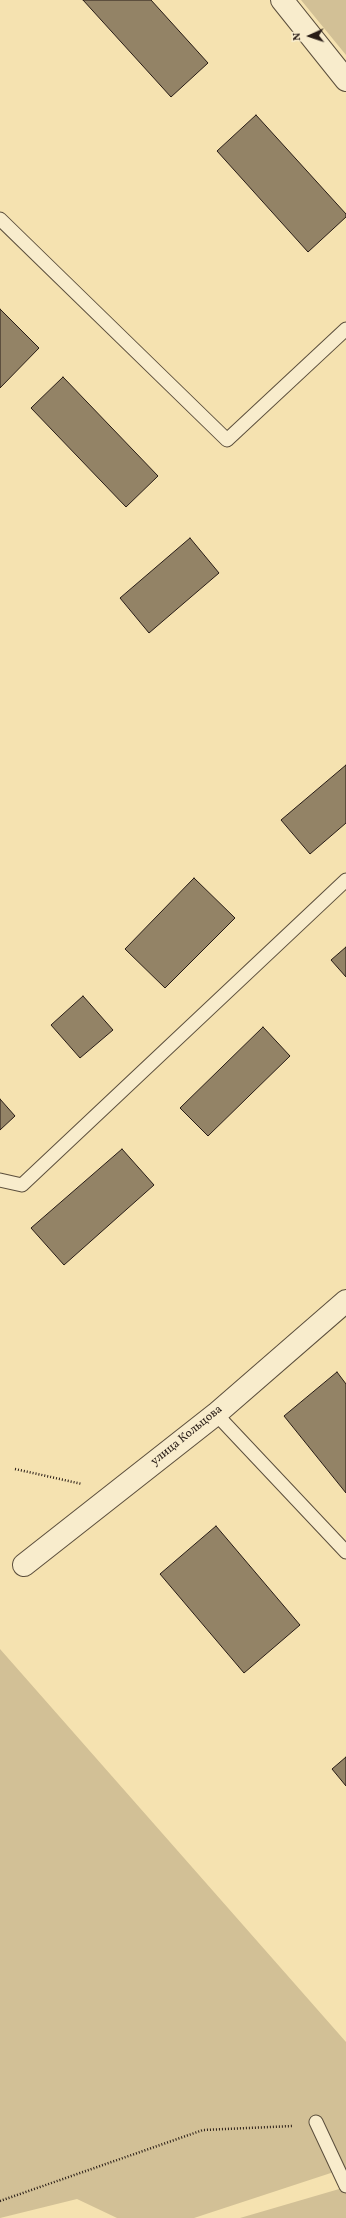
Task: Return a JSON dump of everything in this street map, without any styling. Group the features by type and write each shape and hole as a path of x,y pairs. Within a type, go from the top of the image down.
{"street":[{"path":"282,0 346,80"},
{"name":"улица Кольцова","path":"24,1565 216,1414 346,1301"}],"lane":[{"path":"0,219 227,440 346,329"},
{"path":"0,1180 22,1185 346,880"},
{"path":"216,1414 346,1552"},
{"path":"316,2122 346,2186"}],"path":[{"path":"15,1469 118,1491"},
{"path":"0,2202 203,2130 292,2126 316,2122"}],"shaded area":[{"path":"301,0 346,0 346,55"},
{"path":"0,1649 346,2042 346,2168 194,2218 117,2218 77,2199 0,2218"},
{"path":"346,2187 346,2218 240,2218"}],"building":[{"path":"83,0 151,0 208,63 171,97"},
{"path":"256,115 346,214 346,217 308,252 217,151"},
{"path":"0,309 39,348 0,388"},
{"path":"63,377 158,476 126,507 31,408"},
{"path":"190,538 219,573 149,633 120,598"},
{"path":"346,765 346,823 310,854 281,820"},
{"path":"194,878 235,918 165,988 125,949"},
{"path":"346,947 346,977 331,960"},
{"path":"83,996 113,1030 80,1058 51,1025"},
{"path":"263,1027 290,1056 208,1136 180,1108"},
{"path":"0,1099 15,1116 0,1130"},
{"path":"122,1149 154,1185 64,1265 31,1228"},
{"path":"337,1372 346,1384 346,1493 284,1416"},
{"path":"216,1526 300,1625 244,1673 160,1574"},
{"path":"346,1757 346,1786 332,1769"}]}
